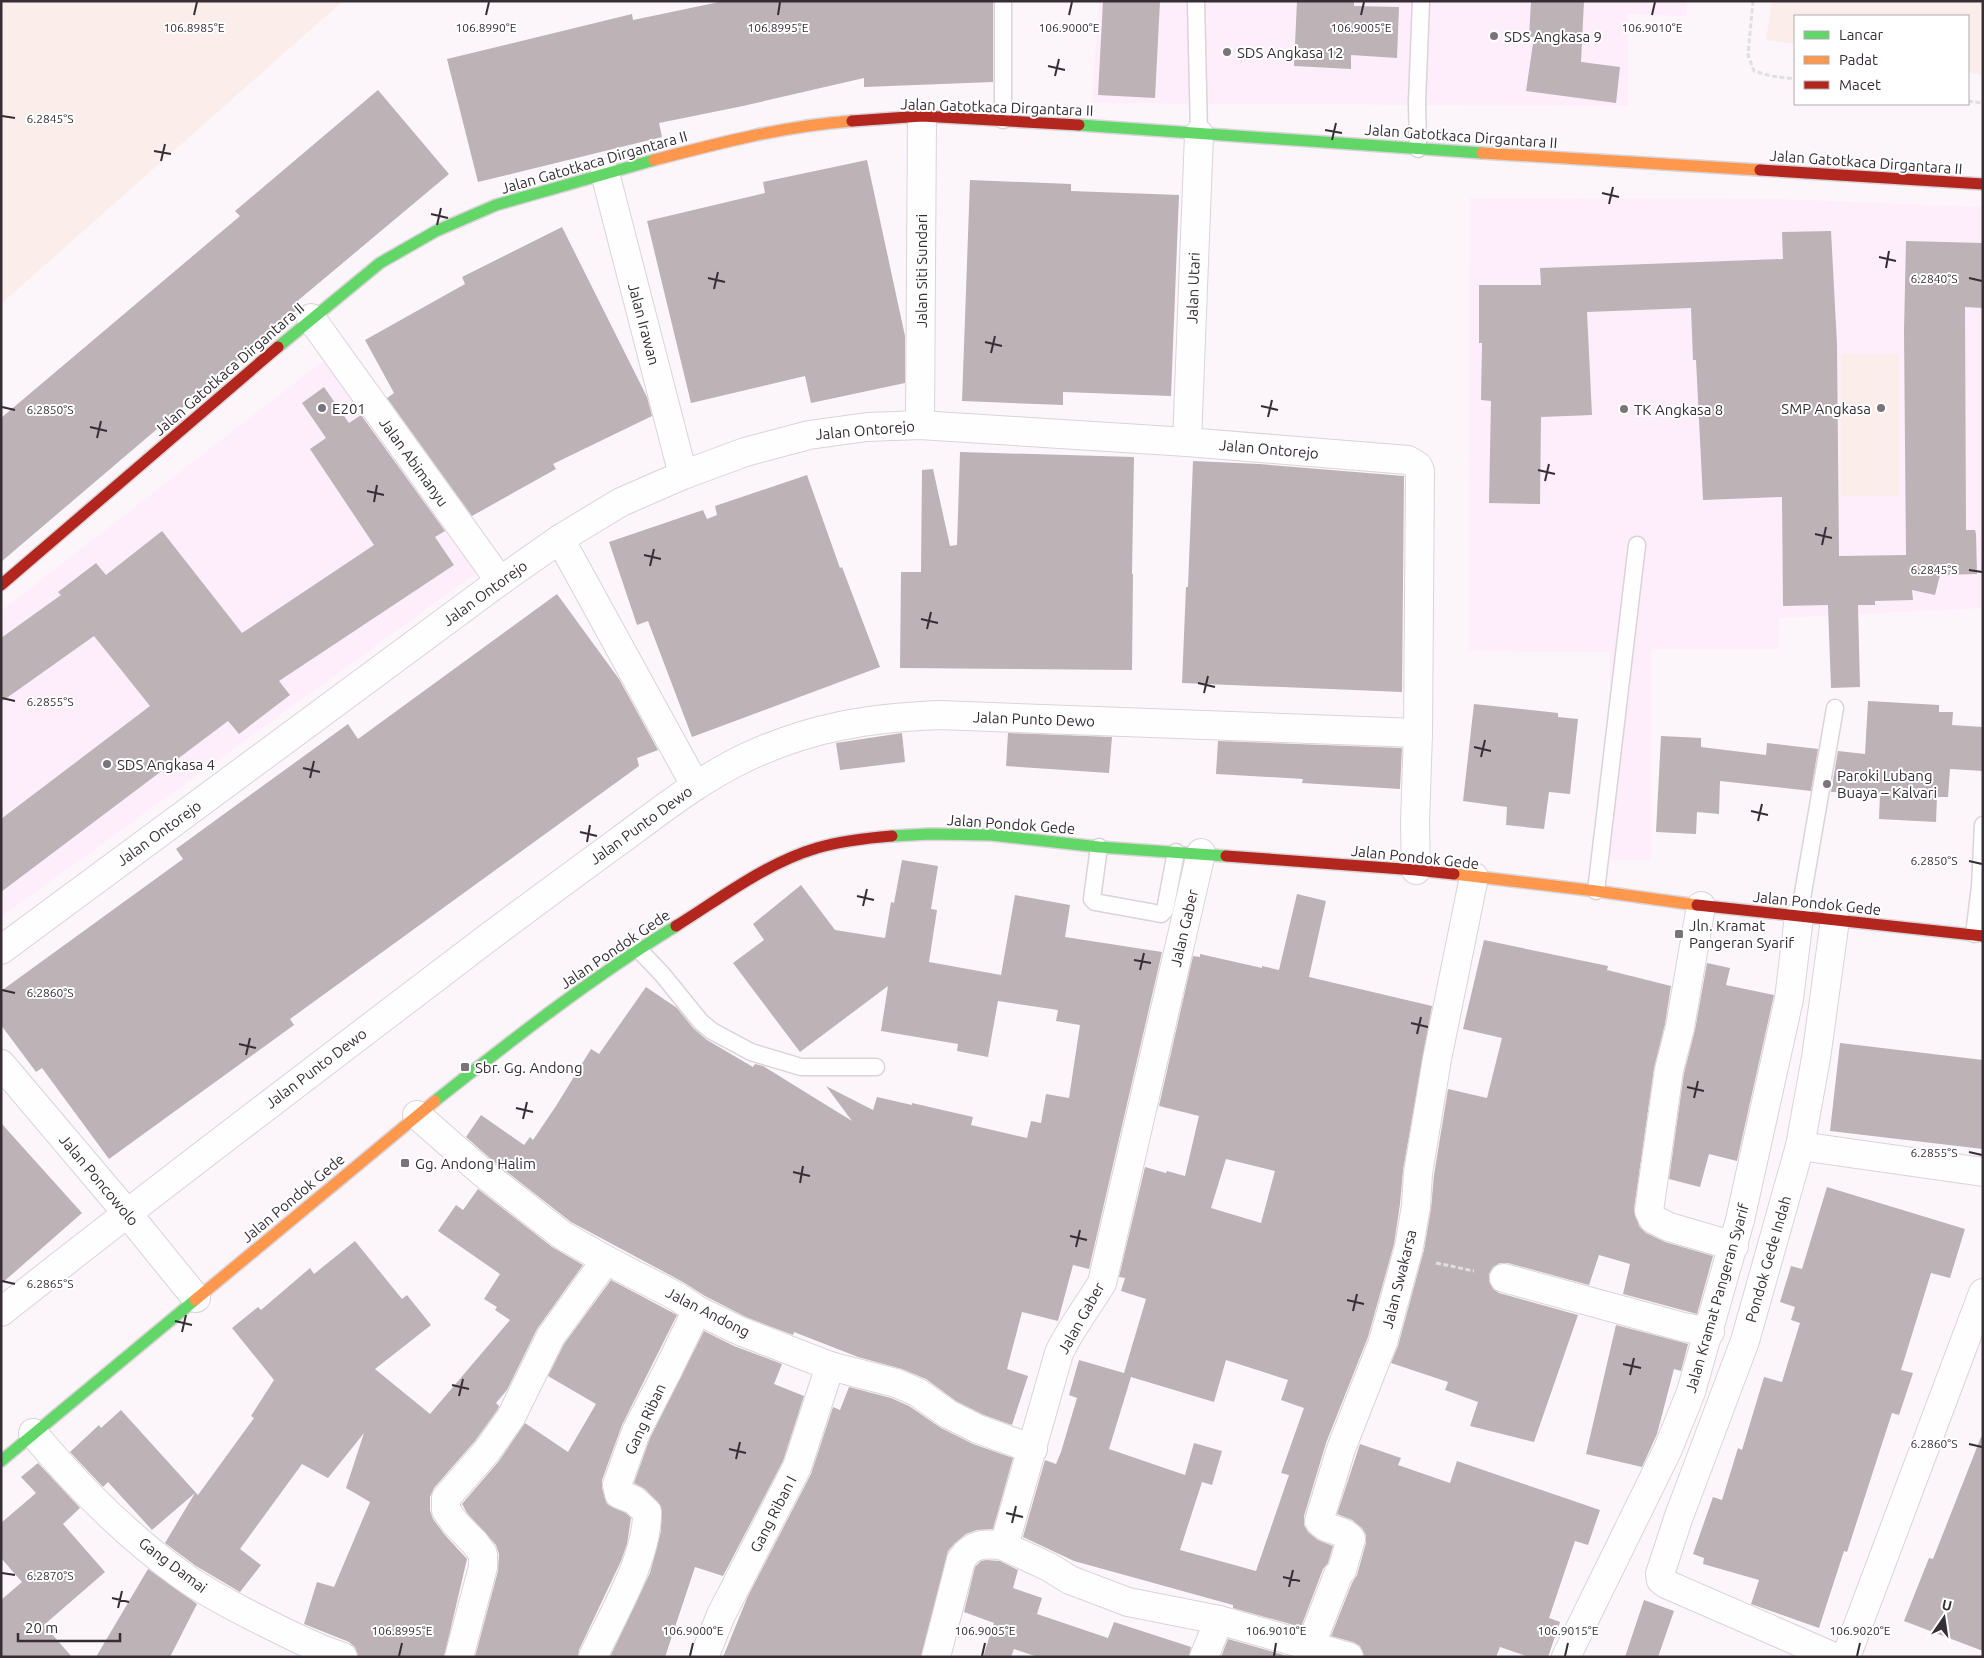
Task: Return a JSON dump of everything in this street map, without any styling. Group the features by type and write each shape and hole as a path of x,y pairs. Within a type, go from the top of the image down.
{"main road":[{"name":"Jalan Gatotkaca Dirgantara II","path":"1,585 311,318 380,263 436,231 496,205 605,173 735,140 822,124 922,116 1155,129 1199,134 1418,149 1983,184"},
{"name":"Jalan Pondok Gede","path":"1,1461 417,1115 533,1024 638,949 758,875 786,860 817,848 868,838 930,834 991,835 1099,847 1416,870 1596,891 1701,906 1979,935"}],"street":[{"name":"Jalan Siti Sundari","path":"920,425 922,116"},
{"name":"Jalan Utari","path":"1187,442 1199,134"},
{"name":"Jalan Irawan","path":"605,173 683,476"},
{"name":"Jalan Abimanyu","path":"311,318 500,581"},
{"name":"Jalan Ontorejo","path":"1,950 500,581 560,539 621,502 745,452 809,435 867,427 920,425 1187,442 1408,460 1418,466 1420,471 1416,870"},
{"path":"560,539 695,786"},
{"name":"Jalan Punto Dewo","path":"1,1312 127,1213 504,926 695,786 747,757 802,736 847,723 894,717 939,715 1418,733"},
{"name":"Jalan Gaber","path":"1004,1546 1060,1353 1069,1333 1084,1313 1102,1283 1188,852"},
{"name":"Jalan Swakarsa","path":"1310,1647 1338,1574 1342,1570 1350,1539 1346,1534 1322,1525 1319,1521 1341,1449 1383,1342 1406,1256 1416,1206 1418,1173 1437,1059 1474,877"},
{"path":"1701,906 1680,1027 1669,1070 1649,1211 1653,1219 1669,1227 1734,1246"},
{"name":"Jalan Kramat Pangeran Syarif","path":"1566,1657 1668,1449 1691,1392 1710,1332 1734,1246 1789,999 1799,916"},
{"name":"Pondok Gede Indah","path":"1834,1657 1666,1584 1661,1580 1660,1574 1678,1519 1745,1341 1800,1146 1817,1050 1835,920"},
{"name":"Jalan Poncowolo","path":"1,1064 196,1298"},
{"name":"Jalan Andong","path":"417,1115 483,1173 562,1234 697,1310 740,1331 830,1366 896,1383 918,1392 948,1414 978,1429 1033,1449"},
{"path":"1800,1146 1983,1172"},
{"path":"458,1657 483,1567 483,1554 474,1542 454,1523 446,1510 446,1498 487,1451 512,1417 551,1336 606,1260"},
{"path":"1504,1278 1710,1332"},
{"path":"1846,1657 1983,1293"},
{"name":"Gang Riban","path":"593,1657 635,1566 647,1527 647,1512 634,1500 619,1494 616,1485 636,1432 697,1310"},
{"name":"Gang Riban I","path":"704,1657 721,1615 797,1467 830,1366"},
{"name":"Gang Damai","path":"33,1434 63,1469 97,1503 150,1550 188,1579 232,1606 315,1648 343,1657"},
{"path":"936,1657 961,1560 966,1553 977,1545 989,1544 1004,1546 1049,1567 1070,1580 1128,1602 1219,1620 1349,1657"},
{"path":"1204,1657 1219,1620"}],"lane":[{"path":"1003,1 1003,120"},
{"path":"1196,1 1199,134"},
{"path":"1418,149 1417,102 1420,1"},
{"path":"1596,891 1637,545"},
{"path":"1799,916 1835,708"},
{"path":"1979,935 1983,826"},
{"path":"1099,847 1092,899 1095,902 1161,914 1188,852"},
{"path":"638,949 662,974 701,1022 712,1031 751,1052 801,1067 876,1067"}],"path":[{"path":"1753,1 1748,55 1754,70 1771,76 1794,79"},
{"path":"1969,101 1983,103"},
{"path":"1406,1256 1504,1278"}],"shaded area":[{"path":"1,1 343,1 1,304"},
{"path":"1099,1 1687,1 1687,16 1628,14 1628,106 1092,103"},
{"path":"1772,1 1983,1 1983,75 1969,73 1969,15 1794,15 1794,44 1766,40"},
{"name":"TK Angkasa 8","path":"1470,198 1779,199 1983,207 1983,608 1779,618 1778,649 1651,649 1651,860 1610,860 1610,652 1469,651"},
{"name":"SDS Angkasa 4","path":"332,354 479,571 1,917 1,611"},
{"path":"1841,354 1899,354 1899,496 1841,496"}],"building":[{"path":"724,1 993,1 993,82 864,87 864,78 659,123 662,137 478,182 447,59 632,14 633,20"},
{"path":"1103,1 1160,1 1155,98 1098,95"},
{"path":"1297,1 1354,1 1354,6 1399,7 1397,58 1351,55 1351,69 1294,66"},
{"path":"1531,1 1584,1 1581,62 1620,67 1616,103 1526,91 1534,37 1529,37"},
{"path":"378,90 449,174 295,303 299,308 1,562 1,418 240,216 235,211"},
{"path":"867,160 905,336 905,383 811,403 805,376 691,403 647,221 765,193 763,182"},
{"path":"970,180 1071,184 1071,191 1179,195 1171,396 1063,392 1063,405 962,401"},
{"path":"562,227 647,397 652,416 553,464 556,469 472,516 387,398 394,393 365,340 465,284 462,277"},
{"path":"1831,231 1837,344 1839,556 1906,555 1904,331 1906,241 1983,243 1983,308 1965,307 1966,530 1975,530 1976,534 1977,574 1940,575 1935,595 1912,590 1913,600 1875,601 1875,605 1858,605 1860,687 1831,688 1828,605 1783,606 1782,497 1703,500 1696,360 1693,360 1691,308 1587,312 1592,415 1541,417 1540,504 1489,503 1491,401 1481,400 1482,343 1479,343 1479,285 1541,285 1540,268 1783,259 1782,232"},
{"path":"324,387 349,423 361,415 445,531 435,537 454,565 279,681 290,695 239,734 228,721 1,892 1,819 150,706 94,636 1,702 1,638 61,595 58,592 96,563 106,575 162,531 242,633 374,545 310,449 326,438 302,403"},
{"path":"960,452 1134,457 1132,670 900,668 901,572 921,572 922,470 933,469 950,546 957,545"},
{"path":"1193,461 1259,464 1404,476 1402,692 1182,683"},
{"path":"807,475 840,568 842,567 880,667 692,737 648,621 637,625 609,542 703,510 707,519 717,515 715,506"},
{"path":"557,594 619,679 658,750 637,758 639,766 290,1019 294,1025 109,1159 42,1068 36,1072 1,1025 1,991 183,859 176,849 348,724 358,739"},
{"path":"1868,701 1939,705 1939,712 1953,712 1952,725 1983,727 1983,771 1950,769 1948,797 1937,797 1936,822 1879,819 1880,793 1831,792 1838,751 1865,754"},
{"path":"1474,704 1558,713 1558,717 1578,719 1570,794 1549,792 1544,829 1506,825 1507,807 1463,801"},
{"path":"902,733 905,762 840,770 836,743"},
{"path":"1008,733 1112,737 1109,773 1006,766"},
{"path":"1661,736 1701,738 1701,747 1766,755 1767,743 1818,749 1811,791 1720,781 1719,814 1697,812 1696,834 1656,832"},
{"path":"1218,741 1402,748 1400,789 1302,783 1303,779 1216,774"},
{"path":"902,860 938,866 931,909 937,910 929,962 1001,975 1015,895 1070,905 1065,937 1162,952 1089,1269 1073,1265 1058,1321 1022,1312 1007,1369 1028,1376 1012,1425 984,1415 956,1401 926,1379 902,1369 858,1357 794,1332 793,1335 746,1317 705,1296 683,1282 571,1222 493,1161 466,1137 481,1115 524,1145 530,1137 533,1140 591,1049 599,1054 646,987 677,1008 693,1028 707,1040 753,1067 755,1064 763,1066 852,1121 826,1086 873,1110 877,1097 912,1105 912,1103 973,1117 971,1125 1027,1138 1031,1121 1041,1123 1046,1094 1069,1098 1080,1025 1056,1021 1058,1010 998,1001 988,1057 957,1051 958,1044 881,1031 888,986 800,1052 733,963 764,940 753,924 801,885 835,930 885,938 891,902 894,903"},
{"path":"1297,894 1326,901 1309,977 1432,1006 1403,1170 1394,1244 1368,1337 1326,1443 1304,1516 1304,1525 1308,1532 1318,1540 1333,1546 1328,1563 1323,1569 1301,1627 1233,1608 1233,1605 1074,1561 1023,1537 1045,1460 1056,1464 1061,1452 1077,1398 1069,1395 1079,1360 1124,1373 1146,1299 1121,1291 1125,1278 1119,1277 1145,1167 1185,1176 1199,1116 1159,1106 1193,956 1200,957 1200,954 1279,970","holes":["1226,1159 1275,1171 1261,1223 1211,1208","1226,1360 1288,1380 1281,1400 1304,1408 1281,1473 1289,1475 1256,1571 1180,1550 1202,1482 1212,1485 1222,1451 1194,1443 1185,1475 1109,1449 1131,1377 1214,1402"]},
{"path":"1484,940 1608,966 1607,970 1671,986 1665,1024 1654,1068 1634,1209 1639,1226 1646,1233 1665,1242 1713,1256 1697,1314 1623,1294 1630,1264 1599,1255 1589,1285 1508,1263 1500,1263 1493,1267 1489,1274 1489,1281 1493,1289 1499,1293 1578,1315 1534,1442 1470,1426 1478,1402 1445,1390 1448,1382 1391,1363 1398,1346 1424,1250 1448,1089 1487,1098 1502,1038 1463,1029"},
{"path":"1707,963 1730,968 1726,985 1774,995 1737,1161 1709,1154 1700,1187 1669,1179 1684,1073 1695,1030"},
{"path":"1840,1043 1983,1060 1983,1149 1830,1131"},
{"path":"1,1123 82,1213 1,1284"},
{"path":"1827,1187 1965,1229 1950,1278 1931,1273 1901,1370 1913,1373 1899,1415 1892,1413 1847,1552 1844,1551 1819,1628 1751,1604 1759,1580 1703,1564 1704,1558 1693,1554 1713,1497 1722,1500 1738,1448 1742,1450 1764,1377 1782,1382 1800,1323 1791,1320 1795,1307 1780,1302 1791,1266 1802,1269"},
{"path":"478,1189 552,1247 583,1265 537,1329 507,1390 496,1403 499,1406 498,1409 475,1441 434,1488 430,1497 430,1510 433,1519 467,1559 444,1657 358,1657 355,1647 349,1642 304,1624 317,1582 334,1587 370,1502 346,1488 364,1433 328,1478 302,1464 240,1549 261,1565 240,1592 196,1566 165,1543 195,1493 152,1530 108,1482 103,1487 70,1452 99,1425 101,1428 121,1410 198,1495 254,1418 251,1416 274,1380 232,1328 258,1307 261,1310 310,1268 314,1274 355,1241 402,1299 407,1295 431,1325 375,1369 430,1414 510,1320 495,1310 497,1307 484,1299 500,1274 438,1231 456,1205 463,1210"},
{"path":"611,1280 677,1315 622,1425 602,1480 602,1488 607,1504 626,1513 631,1518 627,1544 621,1561 579,1650 578,1657 475,1657 498,1571 499,1554 496,1545 467,1513 462,1504 499,1461 525,1423 568,1452 596,1404 548,1376 564,1344"},
{"path":"1616,1325 1688,1344 1681,1371 1674,1369 1657,1434 1642,1467 1586,1454"},
{"path":"704,1331 734,1346 782,1364 774,1384 804,1396 783,1461 723,1576 695,1567 665,1657 610,1657 650,1573 661,1531 661,1506 645,1489 634,1483 650,1438"},
{"path":"849,1387 891,1398 909,1406 941,1428 973,1444 1013,1458 993,1529 977,1530 966,1534 948,1551 921,1657 723,1657 748,1596 811,1474 833,1407 840,1410"},
{"path":"1981,1437 1983,1437 1983,1651 1904,1621 1929,1558 1933,1559"},
{"path":"1360,1444 1401,1458 1398,1465 1450,1483 1457,1461 1600,1510 1588,1545 1575,1541 1549,1618 1560,1622 1548,1657 1529,1657 1500,1647 1496,1657 1364,1657 1360,1646 1331,1636 1357,1575 1366,1543 1366,1535 1362,1528 1352,1520 1337,1514"},
{"path":"38,1463 80,1508 63,1524 105,1572 44,1625 72,1657 1,1657 1,1600 22,1582 1,1558 1,1523 36,1493 21,1477"},
{"path":"981,1561 1000,1561 1018,1570 1013,1588 1042,1598 1037,1614 1108,1638 1114,1622 1191,1647 1189,1657 1038,1657 1014,1649 1011,1657 983,1657 994,1623 964,1612 975,1567"},
{"path":"148,1569 197,1604 170,1657 96,1657"},
{"path":"1644,1600 1674,1611 1658,1657 1625,1657"},
{"path":"1228,1639 1291,1657 1221,1657"}],"traffic: fast":[{"path":"1079,125 1482,153"},
{"path":"278,347 380,263 436,231 496,205 654,160"},
{"path":"892,836 930,834 991,835 1099,847 1226,856"},
{"path":"435,1101 583,988 676,926"},
{"path":"1,1461 195,1300"}],"traffic: slow":[{"path":"654,160 777,131 852,121"},
{"path":"1482,153 1760,170"},
{"path":"1454,874 1697,905"},
{"path":"195,1300 435,1101"}],"traffic: jam":[{"path":"852,121 922,116 1079,125"},
{"path":"1760,170 1983,184"},
{"path":"1,585 278,347"},
{"path":"676,926 744,882 798,855 835,843 892,836"},
{"path":"1226,856 1454,874"},
{"path":"1697,905 1983,936"}],"place":[{"name":"SDS Angkasa 9","path":"1494,36"},
{"name":"SDS Angkasa 12","path":"1227,52"},
{"name":"E201","path":"322,408"},
{"name":"SMP Angkasa","path":"1881,408"},
{"name":"TK Angkasa 8","path":"1624,409"},
{"name":"SDS Angkasa 4","path":"107,764"},
{"name":"Paroki Lubang Buaya – Kalvari","path":"1827,784"},
{"name":"Jln. Kramat Pangeran Syarif","path":"1679,934"},
{"name":"Sbr. Gg. Andong","path":"465,1067"},
{"name":"Gg. Andong Halim","path":"405,1163"}]}
